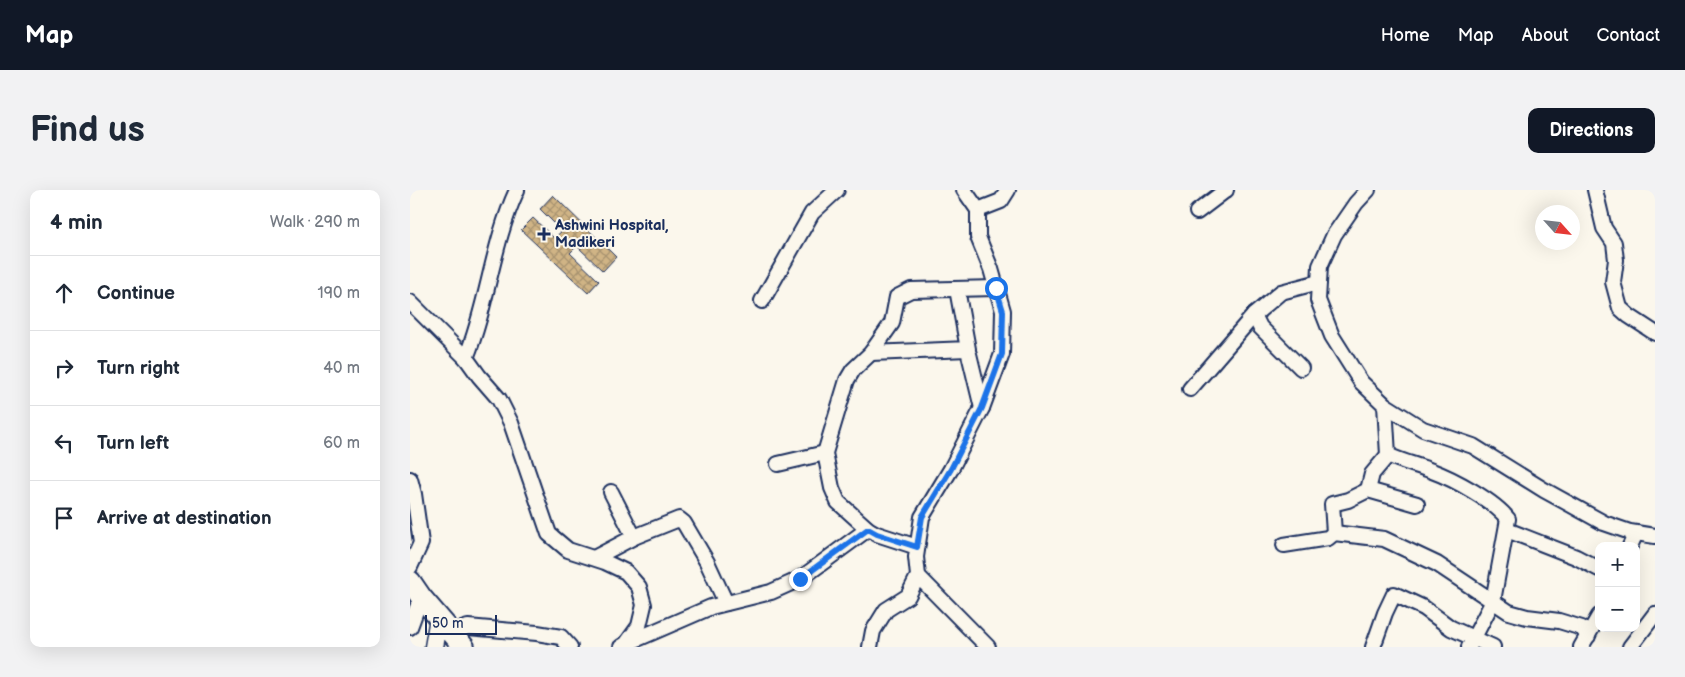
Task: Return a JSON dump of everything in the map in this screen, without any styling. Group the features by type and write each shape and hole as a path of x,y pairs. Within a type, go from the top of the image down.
{"highway":[{"path":"415,589 454,636"}],"main road":[{"path":"434,647 454,636"}],"street":[{"path":"466,358 476,334 508,210 517,190"},
{"path":"762,301 812,213 837,190"},
{"path":"870,647 873,631 886,610 908,596 918,576 916,557 922,517 951,469 982,408 1002,354 1003,311 978,237 978,210 964,190"},
{"path":"978,210 1001,201 1008,190"},
{"path":"1197,212 1226,190"},
{"path":"1368,190 1356,203 1334,235 1320,266 1318,300 1332,336 1361,382 1385,405 1423,430 1473,446 1544,490 1633,539 1655,536"},
{"path":"1595,190 1604,228 1614,243 1616,260 1613,282 1620,308 1655,333"},
{"path":"1190,389 1254,315 1281,292 1319,282"},
{"path":"917,547 877,534 868,529 838,502 832,488 825,453 847,380 853,370 871,354 892,323 897,297 911,290 996,288"},
{"path":"871,354 968,349 957,290"},
{"path":"410,302 466,358 500,399 549,534 568,550 594,558 626,572 639,587 644,605 639,626 623,646"},
{"path":"1254,315 1260,327 1301,368"},
{"path":"969,354 982,408"},
{"path":"1368,490 1372,474 1388,455 1385,405"},
{"path":"778,464 825,453"},
{"path":"1388,455 1433,471 1471,491 1499,508 1508,519 1493,601 1471,643"},
{"path":"410,479 414,494 420,543 410,567"},
{"path":"1334,533 1332,504 1348,500 1368,490 1416,504"},
{"path":"611,492 634,536"},
{"path":"594,558 634,536 678,519 684,523 707,562 726,603"},
{"path":"623,646 711,606 771,592 800,579 868,529"},
{"path":"1507,530 1576,557 1595,567"},
{"path":"1284,545 1328,538 1334,533 1384,540 1437,564 1509,612 1527,617 1559,621 1582,628 1584,642"},
{"path":"918,576 988,647"},
{"path":"410,627 415,589"},
{"path":"1373,647 1384,613 1394,594 1424,608 1471,643 1493,647"},
{"path":"1630,647 1655,614"},
{"path":"1584,642 1595,623"},
{"path":"454,636 468,627 537,633 561,637 570,647"}],"building":[{"path":"553,195 616,257 603,271 577,246 570,253 599,281 588,293 521,230 533,218 554,238 562,231 540,209"}],"place":[{"name":"Ashwini Hospital, Madikeri","path":"544,234"}],"route":[{"path":"800,579 868,529 877,534 917,547 922,517 951,469 982,408 1002,354 1003,311 996,288"}]}
